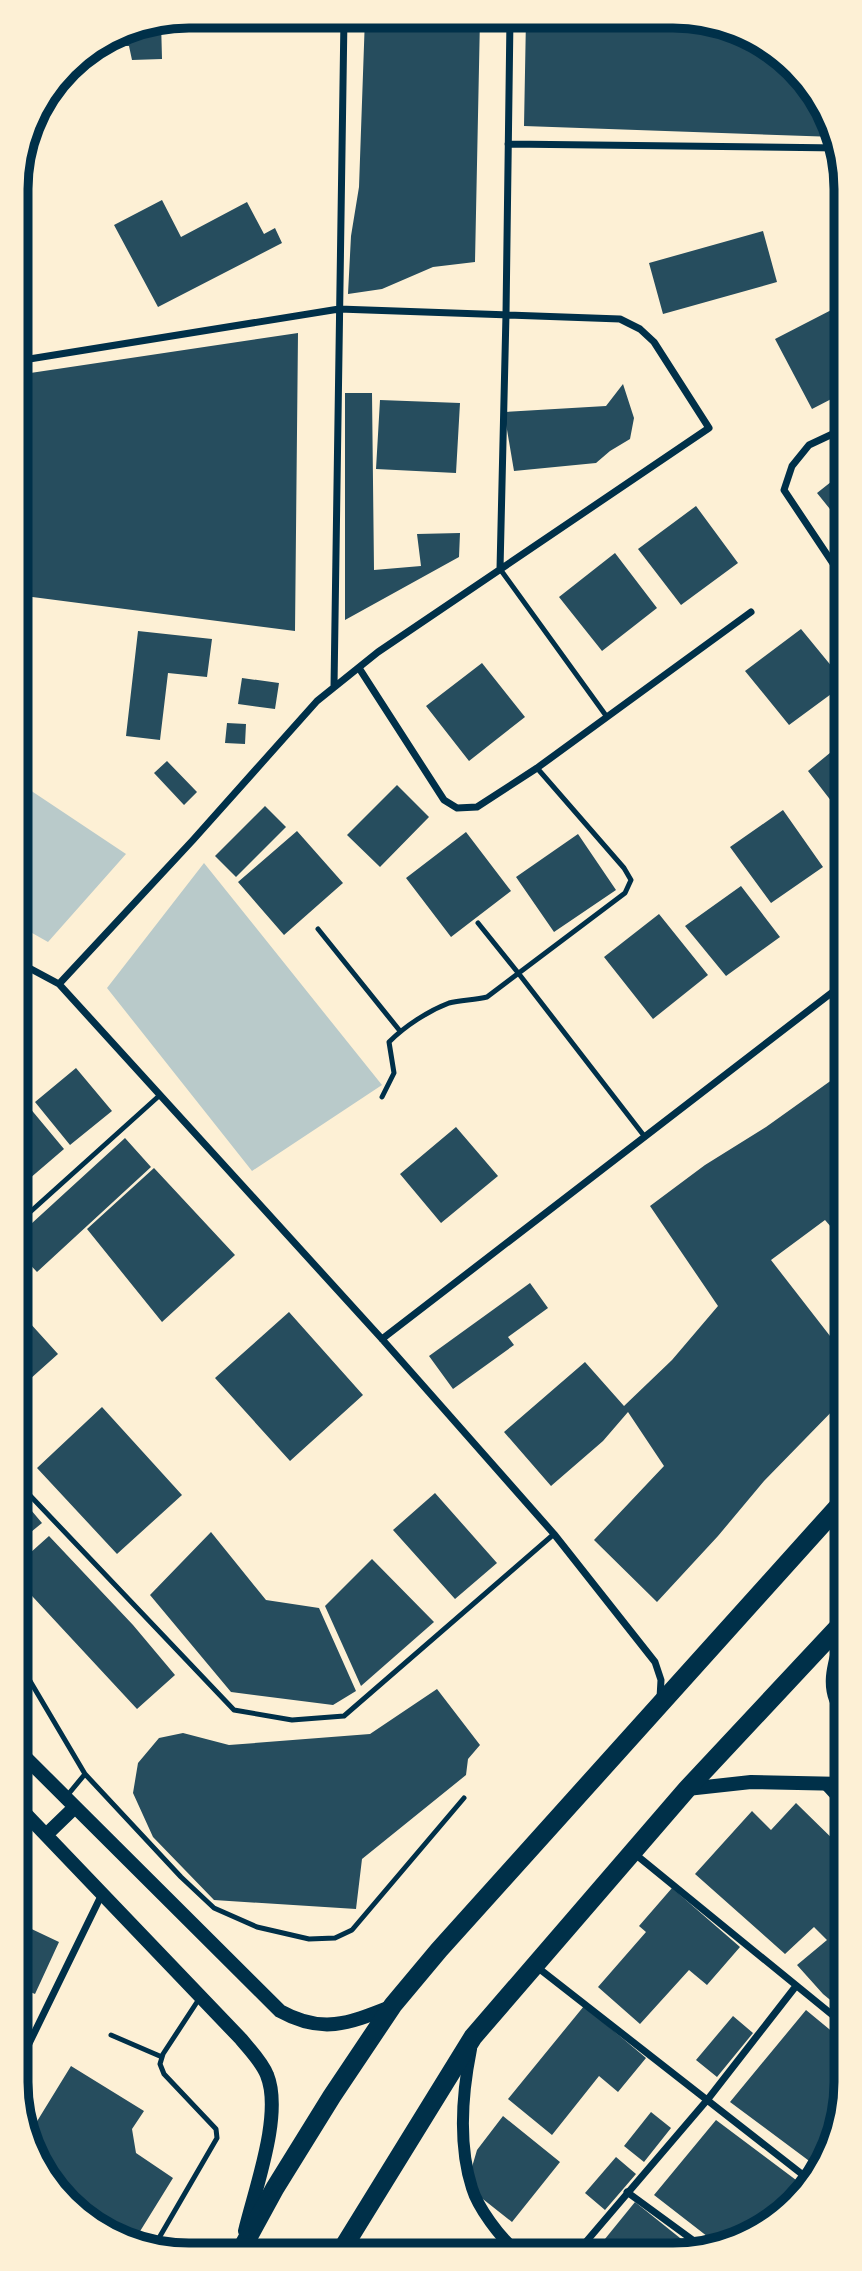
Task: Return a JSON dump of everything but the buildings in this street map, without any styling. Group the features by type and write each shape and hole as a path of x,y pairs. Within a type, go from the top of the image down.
{"highway":[{"path":"244,2243 275,2188 393,2005 439,1950 834,1511"},
{"path":"346,2243 473,2038 687,1789 834,1632"}],"main road":[{"path":"834,1672 834,1693"},
{"path":"28,1761 280,2011 312,2024 336,2025 355,2021 393,2005"},
{"path":"687,1789 751,1782 834,1784"},
{"path":"46,1835 71,1802"},
{"path":"28,1816 242,2039 264,2067 271,2085 272,2124 242,2243"}],"street":[{"path":"334,687 344,28"},
{"path":"500,569 510,28"},
{"path":"508,144 829,148"},
{"path":"28,359 339,309 620,319 640,329 654,342 709,428 378,652 317,701 59,984"},
{"path":"834,433 809,445 792,466 784,490 834,565"},
{"path":"359,668 444,800 457,808 477,807 537,768 751,612"},
{"path":"28,967 59,984 382,1339 554,1534 655,1662 661,1679 660,1698 651,1715"},
{"path":"382,1339 834,991"},
{"path":"821,1783 834,1797"},
{"path":"632,1851 834,2016"},
{"path":"28,2046 102,1894"},
{"path":"535,1965 804,2175"},
{"path":"585,2243 708,2099 796,1986"},
{"path":"473,2038 465,2078 463,2127 471,2187 506,2243"},
{"path":"627,2192 695,2242"}],"lane":[{"path":"500,569 607,717"},
{"path":"382,1097 394,1073 389,1042 400,1031 451,1003 487,997 625,893 631,880 624,868 537,768"},
{"path":"478,923 645,1137"},
{"path":"318,929 400,1031"},
{"path":"28,1214 160,1095"},
{"path":"28,1493 234,1710 292,1720 344,1716 554,1534"},
{"path":"28,1678 85,1774 181,1877 214,1908 257,1927 309,1939 335,1938 352,1930 464,1798"},
{"path":"71,1802 85,1774"},
{"path":"158,2240 215,2144 217,2135 216,2129 161,2068 162,2057 200,1996"},
{"path":"111,2035 162,2057"}],"shaded area":[{"path":"28,789 126,854 48,942 28,931"},
{"path":"204,863 382,1085 252,1171 107,988"}]}
